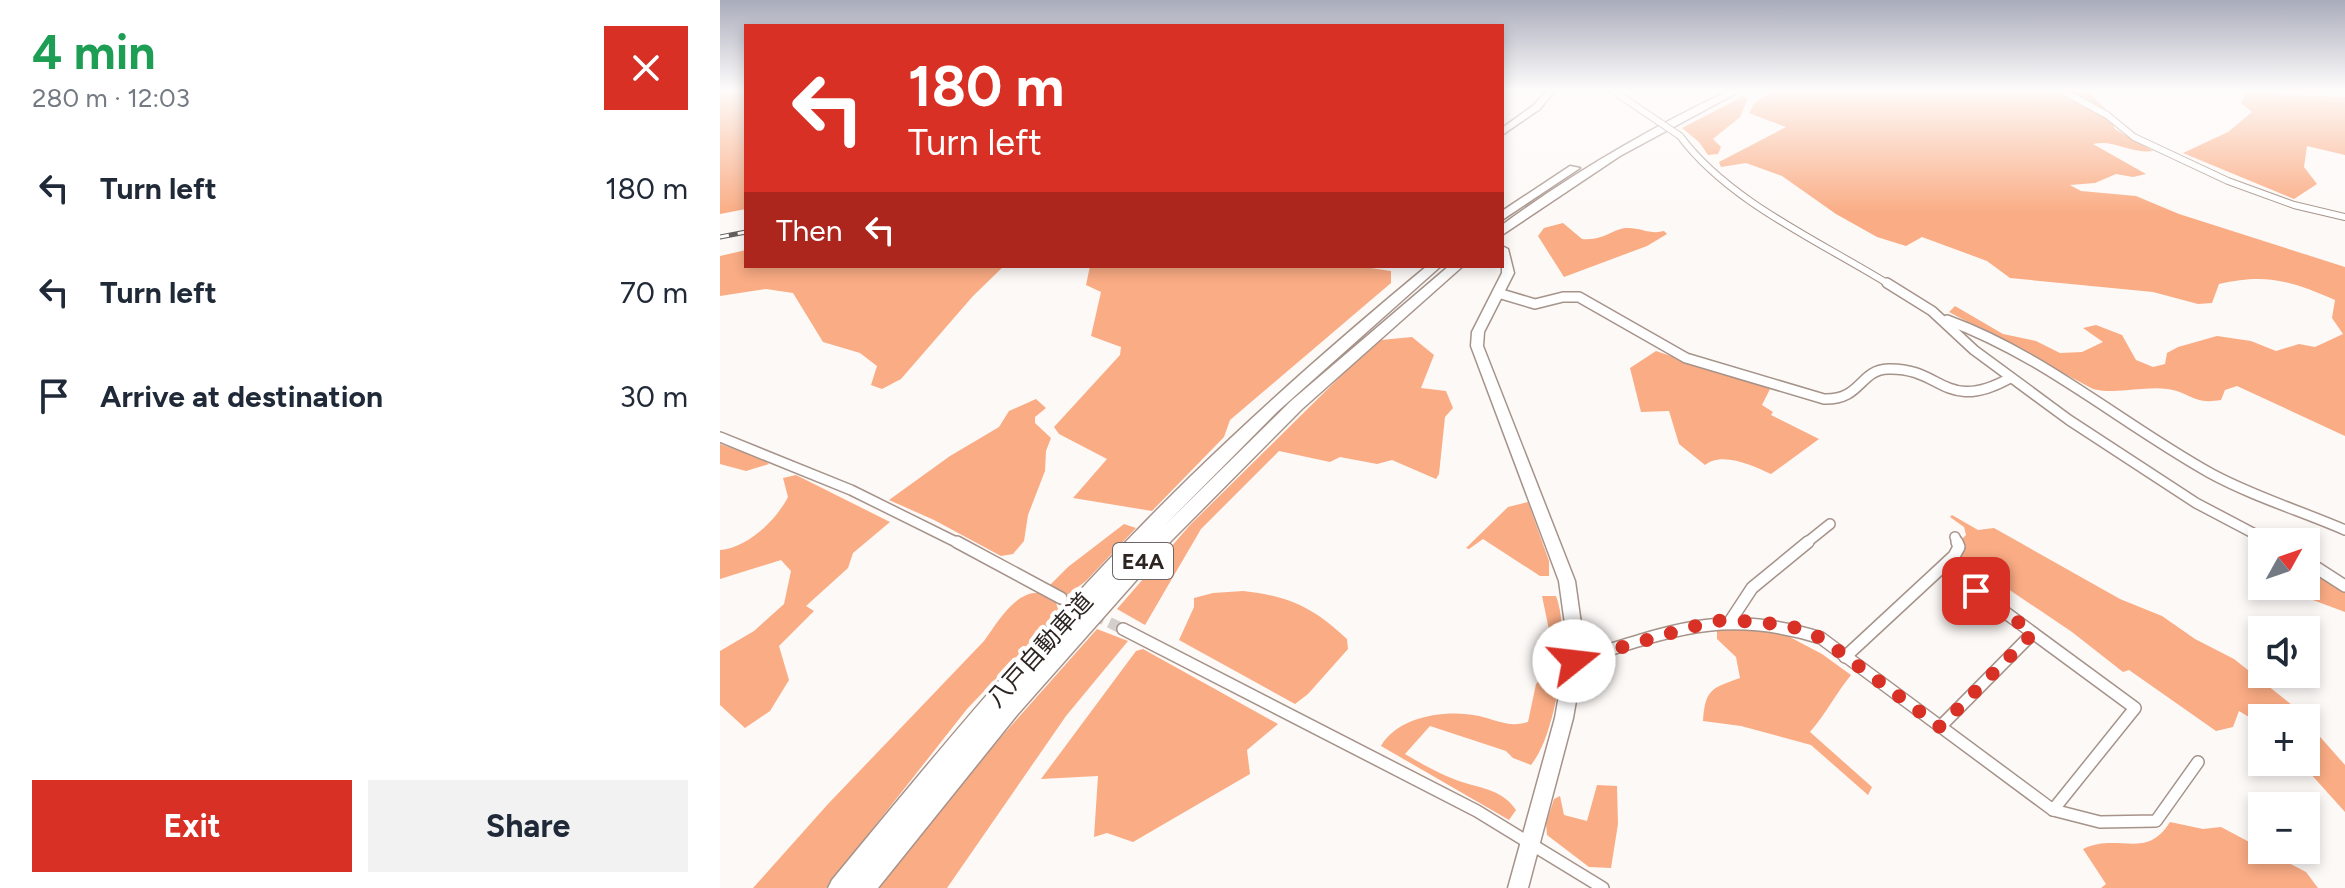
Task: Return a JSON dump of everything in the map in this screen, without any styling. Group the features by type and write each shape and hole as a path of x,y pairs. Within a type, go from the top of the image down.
{"highway":[{"path":"1504,215 1565,173 1642,131"},
{"path":"1504,230 1566,185 1658,131"},
{"name":"八戸自動車道","path":"840,888 995,699 1179,499 1307,373 1433,268"},
{"name":"八戸自動車道","path":"863,888 1011,708 1175,527 1275,425 1455,268"}],"street":[{"path":"1673,131 1695,156 1775,218 1822,243 1943,319 1974,350 2010,378 2177,492 2248,530"},
{"path":"2127,131 2228,181 2294,205 2345,217"},
{"path":"1504,257 1508,273 1478,332 1477,346 1567,581 1574,622 1574,661 1561,725 1527,841 1518,888"},
{"path":"1498,293 1535,304 1563,297 1579,297 1686,358 1824,399 1841,401 1852,396 1875,371 1887,369 1919,374 1974,393 1988,390 2010,378"},
{"path":"1943,319 1969,328 2039,365 2212,474 2345,530"},
{"path":"720,437 776,456 942,533 1061,598"},
{"path":"1731,620 1752,588 1830,524"},
{"path":"1845,657 1954,556 1959,547 1955,537"},
{"path":"2320,570 2345,586"},
{"path":"1976,591 2135,708 2053,810"},
{"path":"1574,661 1713,621 1788,625 1821,638 2053,810 2100,822 2156,821 2198,762"},
{"path":"1123,629 1449,797 1603,888"},
{"path":"1940,727 2033,633"}],"shaded area":[{"path":"720,131 744,131 744,209 720,214"},
{"path":"1686,131 1722,131 1713,139 1721,147 1718,154 1708,155"},
{"path":"1778,131 2119,131 2153,151 2108,143 2093,144 2146,174 2133,177 2116,174 2095,183 2070,185 2081,191 2136,196 2179,214 2345,267 2345,436 2237,386 2225,390 2221,400 2211,401 2197,400 2167,389 2093,389 1949,312 1955,306 2003,334 2036,341 2060,353 2082,352 2103,342 2083,328 2096,325 2122,335 2136,360 2153,367 2165,364 2167,353 2178,347 2217,336 2251,341 2276,351 2299,344 2315,347 2343,334 2332,318 2335,300 2292,284 2265,279 2219,284 2212,303 2198,304 2153,292 2010,278 1987,261 1922,237 1906,246 1877,237 1836,214 1782,176 1746,163 1721,167 1719,162"},
{"path":"2345,131 2345,155 2307,146 2304,167 2317,184 2294,199 2183,153 2228,132"},
{"path":"1563,223 1582,239 1596,238 1626,228 1664,231 1667,234 1647,246 1564,277 1538,236 1544,228"},
{"path":"744,250 744,268 1002,268 973,296 901,379 882,389 871,385 877,366 860,353 823,342 793,293 766,289 720,296 720,256"},
{"path":"1090,268 1371,268 1391,271 1391,283 1230,420 1224,437 1152,511 1073,498 1107,459 1059,434 1054,427 1120,355 1121,347 1091,336 1101,292 1086,285"},
{"path":"1412,337 1434,355 1421,388 1446,391 1453,408 1445,417 1436,479 1392,460 1377,464 1340,457 1330,462 1279,451 1201,529 1145,625 1117,609 1190,525 1353,364 1381,340"},
{"path":"1656,351 1770,389 1762,405 1773,412 1771,415 1819,439 1771,474 1729,460 1720,459 1705,465 1679,444 1669,411 1641,412 1630,368"},
{"path":"1036,399 1046,408 1035,417 1035,423 1051,438 1046,451 1045,471 1028,515 1024,541 1013,554 1001,556 889,500 950,456 999,427 1009,411"},
{"path":"720,444 769,464 746,471 720,464"},
{"path":"796,475 890,522 853,553 848,568 806,606 814,611 779,646 789,680 770,711 745,728 720,705 720,651 754,631 784,604 791,571 781,560 720,579 720,550 741,544 769,523 788,497 783,478"},
{"path":"1528,502 1549,561 1549,576 1540,576 1483,539 1466,548 1508,507"},
{"path":"1952,515 1978,530 1994,528 2120,599 2162,616 2248,670 2248,688 2271,688 2291,704 2248,704 2248,716 2239,711 2233,727 2216,731 2129,670 2123,672 2072,632 1968,562 1958,569 1954,566 1964,548 1961,540 1966,535 1964,527 1950,517"},
{"path":"1124,524 1136,528 1086,581 1056,603 1059,612 967,709 826,888 753,888 828,804 984,641 1008,608 1024,596 1042,593 1068,567"},
{"path":"2320,577 2345,591 2345,612 2313,600 2320,600"},
{"path":"1243,591 1274,596 1300,605 1347,639 1348,649 1308,694 1295,704 1179,640 1194,607 1194,598"},
{"path":"1542,596 1556,596 1562,658 1548,731 1531,765 1513,758 1506,751 1430,726 1405,754 1447,776 1499,794 1516,810 1509,820 1381,746 1399,728 1424,717 1466,714 1509,724 1528,722 1536,684 1547,673 1552,644"},
{"path":"1735,626 1784,634 1822,654 1851,675 1810,732 1872,787 1868,795 1811,745 1741,726 1703,721 1706,702 1712,691 1740,678 1736,657 1717,639 1717,628"},
{"path":"1097,629 1128,641 1066,716 947,888 877,888 985,755"},
{"path":"1143,649 1278,724 1247,750 1250,774 1133,842 1107,833 1094,837 1098,776 1041,779 1136,651"},
{"path":"2320,737 2345,765 2345,812 2313,776 2320,776"},
{"path":"1597,785 1617,786 1618,824 1611,868 1589,867 1547,835 1546,823 1554,799 1560,796 1564,815 1587,821"},
{"path":"2170,822 2203,829 2221,827 2248,841 2248,864 2291,864 2306,872 2318,888 2101,888 2106,884 2083,849 2108,843 2141,843 2161,834"}],"tunnel":[{"path":"1094,615 1123,629"}],"railway":[{"path":"720,237 744,232"}],"route":[{"path":"1574,661 1713,621 1788,625 1821,638 1940,727 2033,633 1976,591"}]}
